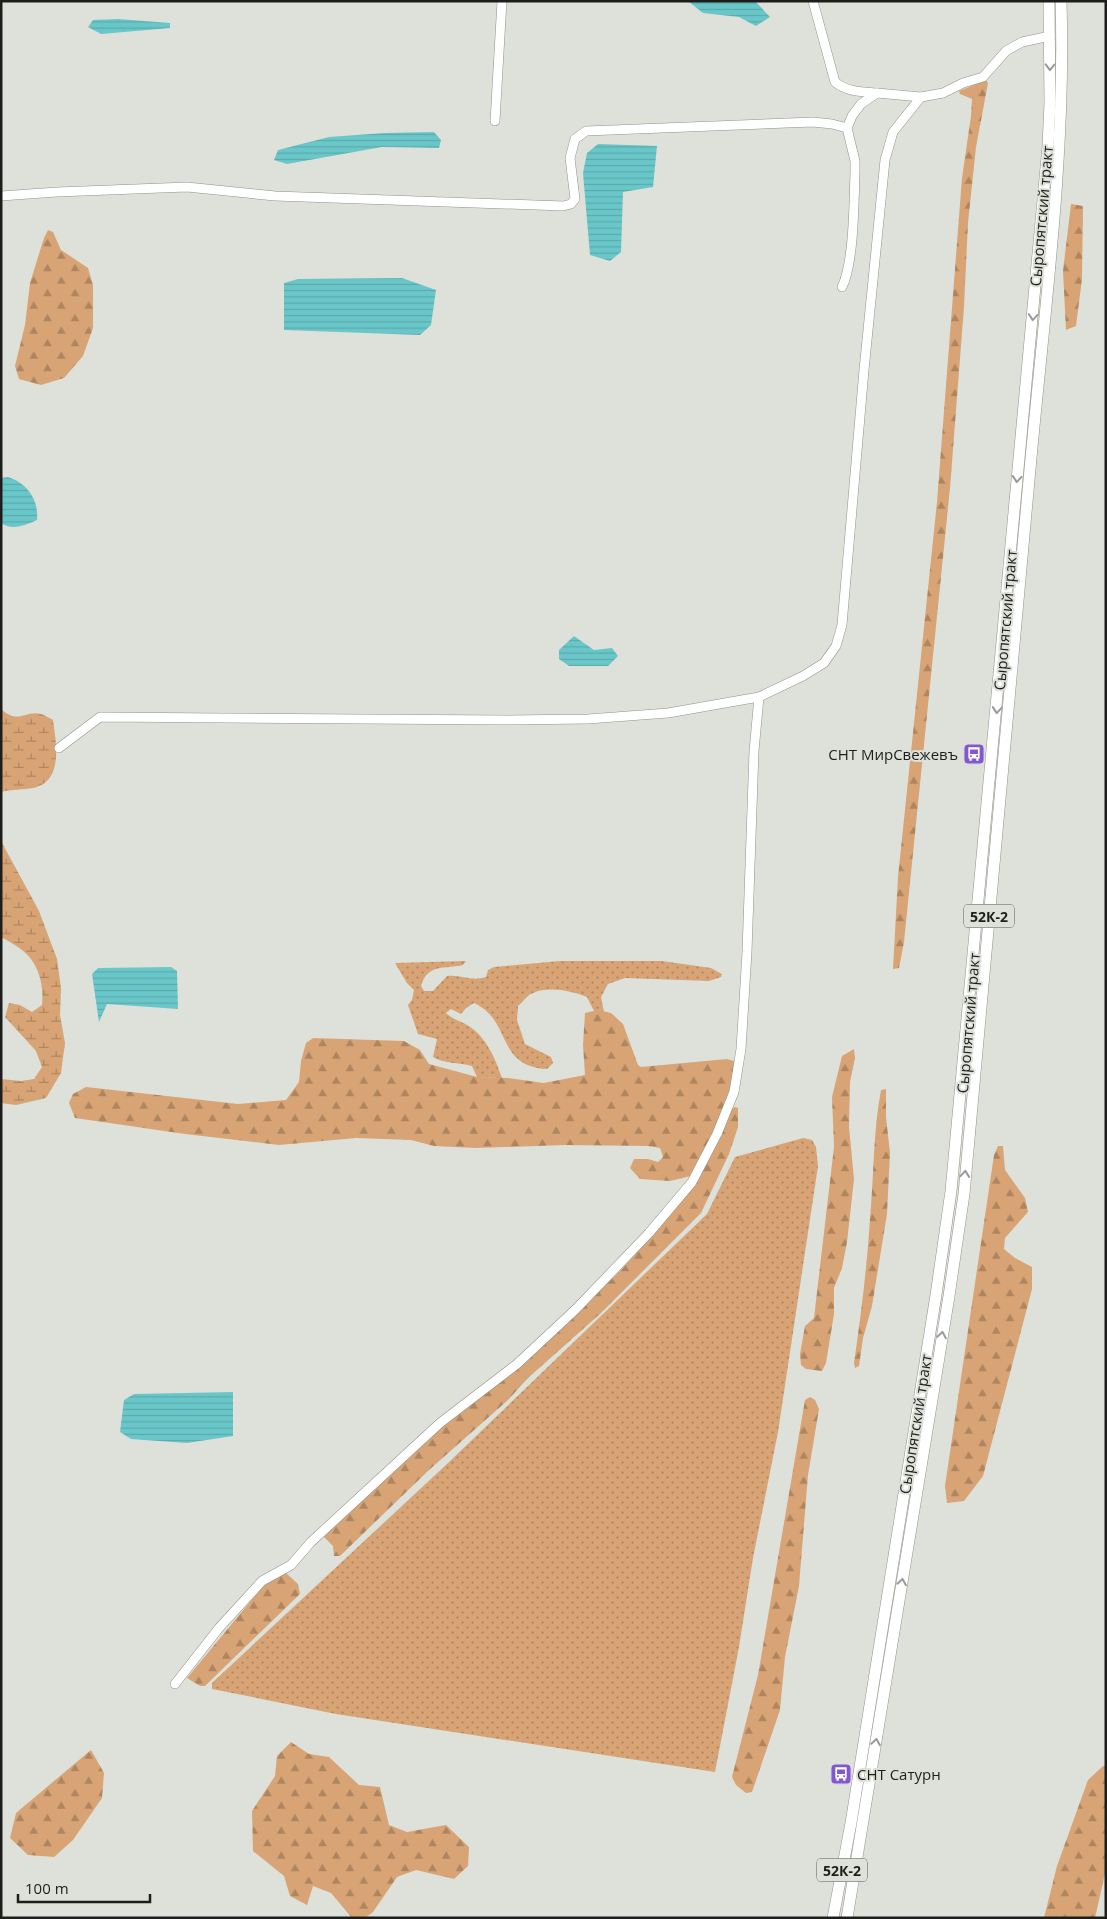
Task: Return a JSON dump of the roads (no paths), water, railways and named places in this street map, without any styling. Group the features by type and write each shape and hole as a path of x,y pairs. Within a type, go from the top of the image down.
{"main road":[{"name":"Сыропятский тракт","path":"833,1918 853,1813 951,1191 1042,220 1048,146 1049,1"},
{"name":"Сыропятский тракт","path":"846,1918 964,1194 1056,209 1062,102 1061,1"}],"street":[{"path":"495,121 502,1"},
{"path":"813,1 835,82 842,88 856,92 921,97 943,93 963,83 984,77 1006,51 1022,42 1050,36"},
{"path":"842,287 850,258 855,172 855,161 847,128 852,116 861,104 877,94"},
{"path":"59,748 100,717 354,720 588,719 668,712 759,697 803,676 824,662 836,646 842,625 864,370 885,160 893,132 921,97"},
{"path":"1,196 187,187 275,196 563,206 571,204 575,199 570,158 575,139 586,131 813,122 847,128"},
{"path":"175,1684 218,1628 262,1581 291,1565 311,1542 440,1423 517,1364 576,1309 649,1233 692,1182 717,1134 734,1092 741,1049 749,906 754,751 759,697"}],"water":[{"path":"688,1 755,1 770,17 756,26 739,17 703,13"},
{"path":"118,19 170,23 170,28 101,34 88,27 93,20"},
{"path":"434,132 441,140 439,148 382,147 287,164 274,160 278,150 329,137"},
{"path":"598,144 657,146 653,187 623,192 621,252 610,261 590,255 583,173 587,153"},
{"path":"402,278 436,290 431,325 420,335 284,330 284,283 298,279"},
{"path":"8,477 21,483 30,493 36,506 37,520 14,527 1,523 1,478"},
{"path":"574,636 594,650 612,648 618,656 608,666 569,666 559,659 559,650"},
{"path":"171,967 177,971 178,1009 107,1004 99,1022 92,974 98,968"},
{"path":"233,1392 233,1436 187,1443 131,1439 120,1432 124,1400 134,1394"}],"place":[{"name":"СНТ МирСвежевъ","path":"974,754"},
{"name":"СНТ Сатурн","path":"841,1774"}]}
